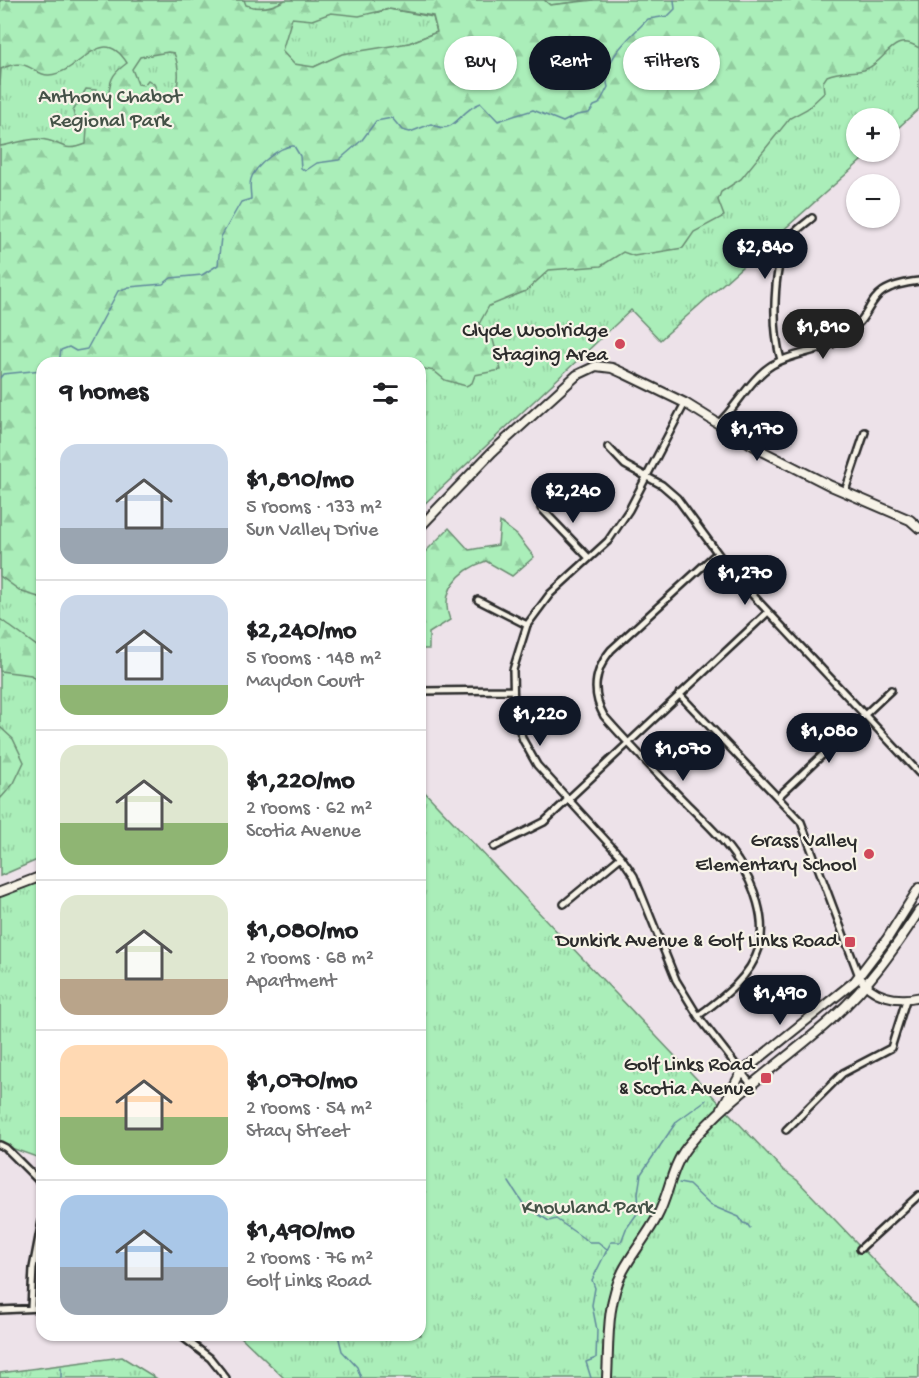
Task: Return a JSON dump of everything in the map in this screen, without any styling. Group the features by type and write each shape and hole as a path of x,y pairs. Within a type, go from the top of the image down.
{"main road":[{"path":"426,521 492,452 577,375 596,366 612,368 686,402 764,452 910,520 919,528"},
{"path":"0,892 36,878"},
{"path":"718,1115 741,1073 816,1014 859,976 887,939 919,888"},
{"path":"607,1378 610,1305 622,1272 664,1203 676,1165 687,1147 750,1083 832,1018 865,986 882,968 919,911"}],"street":[{"path":"781,360 775,293 777,280 789,238 812,218"},
{"path":"718,423 760,375 781,360 825,348 845,337 883,289 919,281"},
{"path":"686,402 629,510 608,541 550,594 527,625 513,670 514,713 523,740 537,765 621,857 634,876 676,980 698,1016 750,1083"},
{"path":"845,491 865,432"},
{"path":"608,447 625,465 677,498 717,553 766,613 919,773"},
{"path":"541,508 588,557"},
{"path":"698,1016 727,994 748,970 759,948 762,921 753,891 739,861 711,828 627,743 598,706 595,681 599,668 611,651 717,553"},
{"path":"478,600 527,625"},
{"path":"494,847 544,822 766,613"},
{"path":"426,691 513,690"},
{"path":"778,797 891,690"},
{"path":"679,694 801,822 859,976 865,986 885,996 906,1000 919,997"},
{"path":"564,904 621,857"},
{"path":"786,1130 843,1073 891,1048 906,1000"},
{"path":"0,1145 6,1148 36,1178"},
{"path":"860,1249 919,1195"},
{"path":"31,1308 36,1248"},
{"path":"0,1310 36,1308"},
{"path":"188,1341 210,1358 226,1378"}],"green space":[{"name":"Anthony Chabot Regional Park","path":"0,0 389,0 375,13 389,9 433,17 437,32 409,43 332,59 314,67 38,348 40,357 36,357 36,861 0,876"},
{"path":"0,0 244,0 246,5 261,7 271,6 285,0 544,0 550,5 594,0 919,0 919,48 910,43 902,43 896,45 864,70 827,76 823,82 824,93 807,109 790,118 741,179 721,192 718,200 724,216 694,232 683,248 634,256 623,252 601,266 549,270 526,291 489,306 479,324 492,336 501,370 475,375 472,383 466,386 445,380 434,371 426,369 426,357 36,357 36,596 22,592 0,576 0,146 39,139 71,148 86,144 87,128 76,122 73,111 86,89 96,90 104,95 109,93 114,75 127,63 117,52 108,47 99,48 71,67 49,75 39,73 24,65 10,65 1,69 0,85","holes":["389,9 433,16 437,32 409,43 342,54 314,67 294,64 282,51 292,18 312,20 331,13 359,16","168,52 174,53 178,82 172,99 162,100 154,84 148,80 144,85 138,84 132,69 140,57"]},
{"path":"544,0 594,0 550,5"},
{"path":"919,0 919,109 900,126 900,108 846,108 846,162 860,162 660,340 631,310 426,502 426,357 174,357"},
{"path":"500,522 517,535 534,557 512,576 486,561 467,570 449,591 447,610 450,620 429,633 429,649 426,649 426,551 449,528 469,550 498,545"},
{"path":"0,619 36,646 36,680 31,675 0,671"},
{"path":"0,727 13,739 24,762 14,783 0,799"},
{"name":"Knowland Park","path":"426,793 783,1170 797,1180 919,1308 919,1378 284,1378 245,1341 426,1341"},
{"path":"36,876 36,1157 0,1144 0,893"},
{"path":"122,1357 156,1378 0,1378 0,1373"}],"waterway":[{"path":"60,357 61,350 69,347 76,351 87,349 118,291 129,287 163,284 171,278 202,275 218,265 221,237 241,202 251,199 250,184 253,174 263,163 282,149 294,146 300,156 301,168 305,171 317,163 339,160 362,140 376,121 392,118 402,130 410,132 431,124 446,127 481,103 498,121 533,110 563,122 577,115 589,113 594,106 599,104 608,87 608,68 619,50 648,19 668,16 675,9 674,0"},
{"path":"0,378 3,374 36,371"},
{"path":"591,1378 586,1362 596,1358 597,1330 592,1305 595,1288 592,1280 611,1242 621,1242 626,1229 639,1211 638,1193 641,1174 677,1121 706,1100"},
{"path":"509,1182 524,1205 549,1221 556,1219 589,1242 598,1242 607,1249"},
{"path":"679,1183 689,1185 710,1205 739,1217 750,1228"},
{"path":"340,1341 342,1351 357,1367 361,1378"},
{"path":"61,1367 61,1378"}],"place":[{"name":"Clyde Woolridge Staging Area","path":"620,344"},
{"name":"Grass Valley Elementary School","path":"869,854"},
{"name":"Dunkirk Avenue & Golf Links Road","path":"850,942"},
{"name":"Golf Links Road & Scotia Avenue","path":"766,1078"}]}
